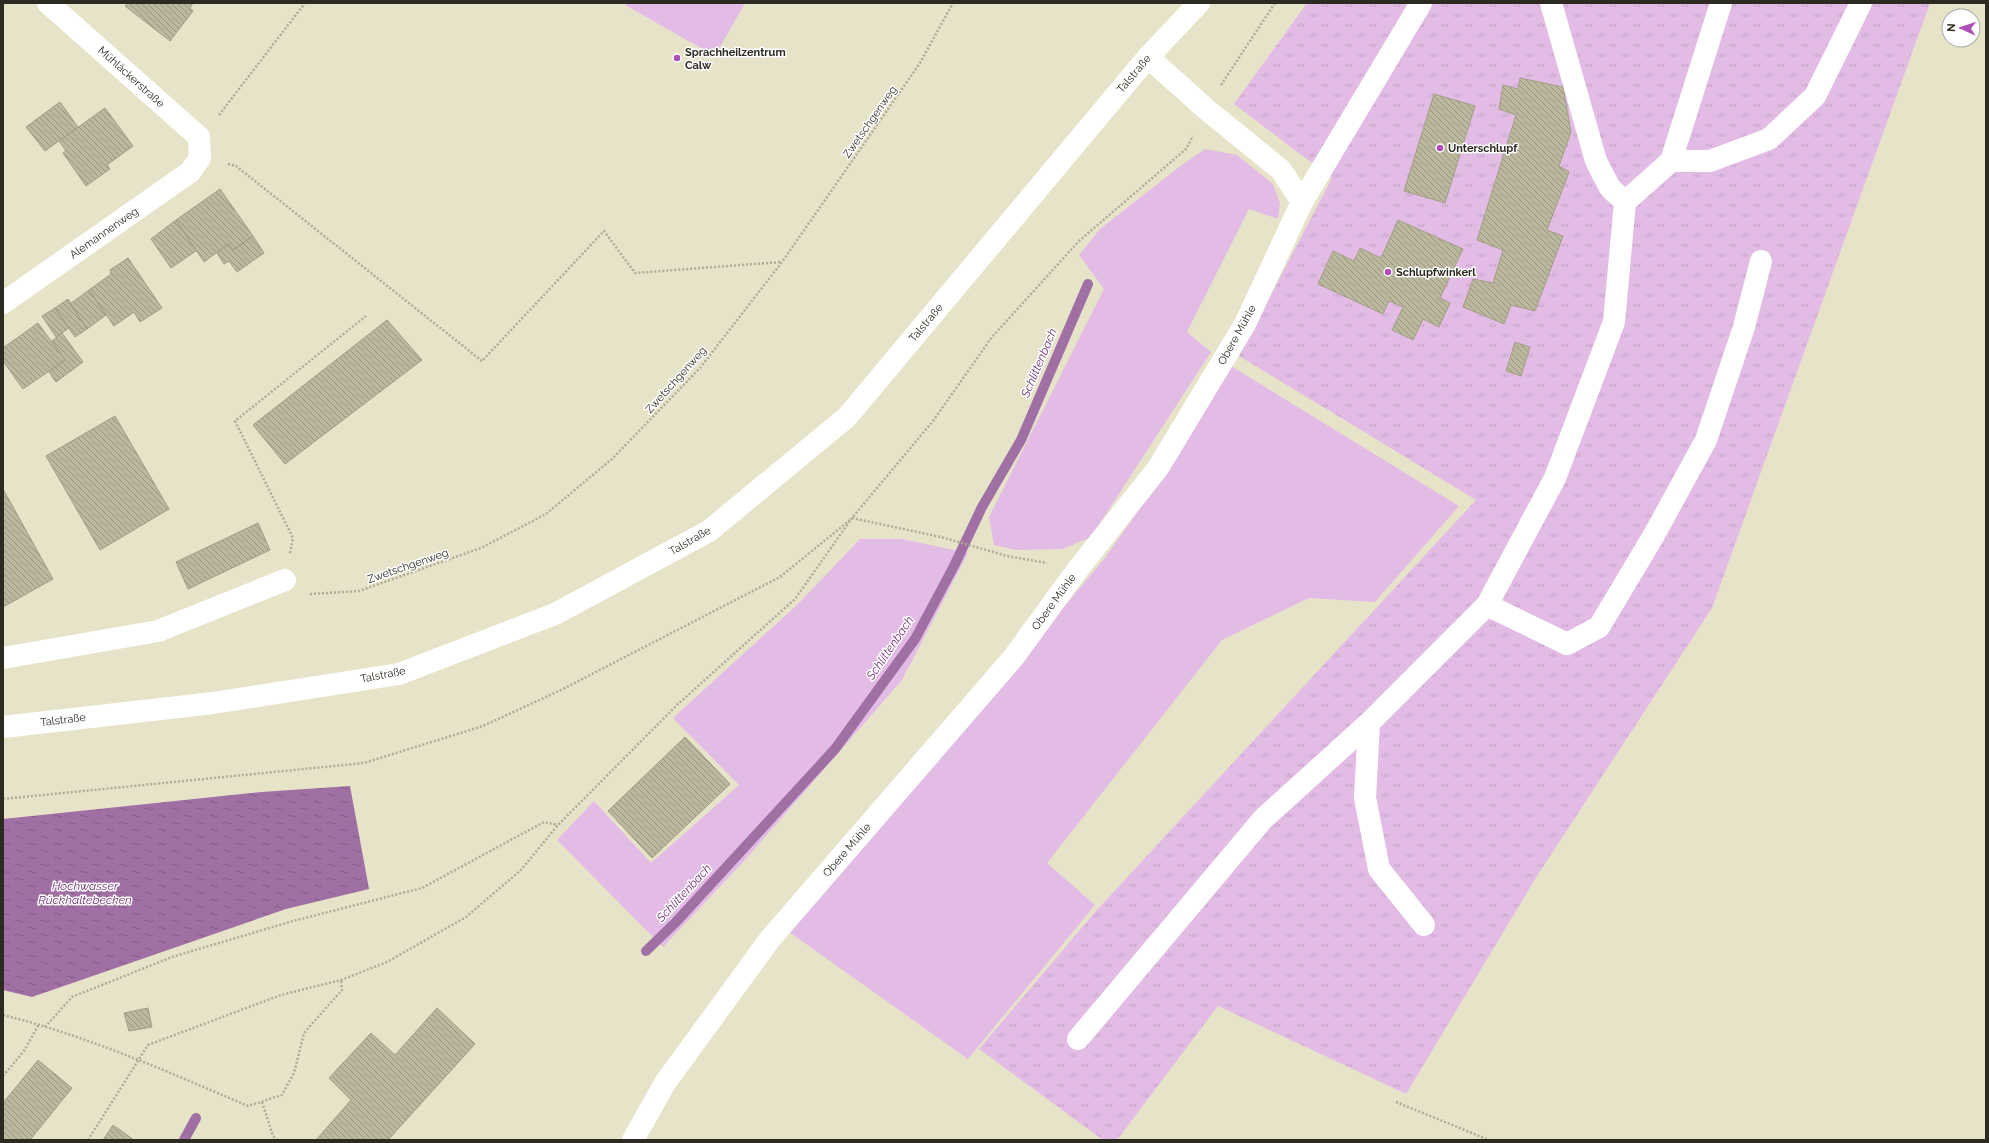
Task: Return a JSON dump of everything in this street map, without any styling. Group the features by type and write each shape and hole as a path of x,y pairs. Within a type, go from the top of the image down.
{"street":[{"name":"Mühläckerstraße","path":"48,3 199,148"},
{"name":"Talstraße","path":"3,727 213,703 400,674 555,614 709,531 848,417 1148,58 1199,3"},
{"name":"Obere Mühle","path":"633,1140 665,1083 770,939 1013,658 1078,569 1158,468 1245,324 1302,202 1421,3"},
{"path":"1551,3 1596,161 1610,188 1626,202"},
{"path":"1078,1040 1263,819 1369,723 1487,605 1555,478 1614,322 1626,202 1671,161 1721,3"},
{"path":"1671,161 1710,161 1770,139 1814,96 1861,3"},
{"path":"1148,58 1206,109 1282,170 1302,202"},
{"name":"Alemannenweg","path":"3,303 190,172 199,148"},
{"path":"1487,605 1567,644 1599,627 1654,535 1706,440 1744,327 1761,261"},
{"path":"3,658 158,630 285,580"},
{"path":"1369,723 1365,798 1379,869 1424,925"}],"path":[{"path":"305,3 210,126 199,148 236,166 482,361 604,231 635,273 782,262"},
{"name":"Zwetschgenweg","path":"285,580 303,594 359,591 482,548 546,514 612,459 700,368 782,262 920,63 953,3"},
{"path":"88,1140 148,1045 281,995 341,980 387,962 466,917 522,870 558,825 678,704 795,599 852,518 933,421 992,337 1078,240 1186,148 1206,109 1275,3"},
{"path":"285,580 293,538 235,421 366,316"},
{"path":"852,518 941,537 1007,556 1078,569"},
{"path":"3,799 364,763 483,726 561,690 780,577 852,518"},
{"path":"46,1027 72,997 158,963 293,921 422,888 544,822 558,825"},
{"path":"3,1015 39,1024 138,1059 248,1106 282,1095 294,1073 304,1033 342,990 341,980"},
{"path":"3,1076 24,1051 39,1024"},
{"path":"262,1102 273,1136 278,1140"},
{"path":"1396,1102 1490,1140"}],"green space":[{"path":"627,3 745,3 715,56 625,5"},
{"path":"1307,3 1930,3 1712,608 1537,876 1406,1094 1218,1006 1117,1140 1103,1140 979,1049 1096,911 1476,500 1239,356 1332,178 1234,104"},
{"path":"1205,149 1237,155 1273,184 1280,203 1278,219 1249,209 1187,332 1211,352 1091,537 1063,549 1016,550 994,545 989,517 1104,289 1079,255 1100,229 1183,164"},
{"path":"1231,366 1459,506 1375,602 1309,598 1222,640 1047,863 1095,905 968,1059 789,932 1105,558 1181,450"},
{"path":"860,539 902,539 968,553 902,680 744,861 663,947 557,840 594,801 651,863 739,785 673,718 798,604"}],"water":[{"name":"Hochwasser Rückhaltebecken","path":"350,786 369,889 286,909 32,997 3,990 3,819 261,792"}],"building":[{"path":"128,3 193,3 190,8 193,11 170,41 125,6"},
{"path":"1520,78 1563,87 1571,132 1559,166 1569,172 1547,230 1563,236 1535,311 1511,305 1504,324 1463,307 1473,279 1493,283 1503,250 1477,240 1516,115 1499,109 1503,85 1518,89"},
{"name":"Unterschlupf","path":"1434,94 1475,106 1445,203 1404,191"},
{"path":"60,102 78,127 45,151 26,127"},
{"path":"105,108 133,146 107,165 110,169 86,186 63,153 66,151 59,141"},
{"path":"220,189 253,236 233,250 228,244 204,262 176,220"},
{"path":"176,220 196,251 171,268 151,239"},
{"name":"Schlupfwinkerl","path":"1398,220 1463,249 1440,298 1450,303 1439,327 1423,319 1413,340 1392,330 1403,307 1389,301 1383,314 1318,284 1333,251 1354,261 1360,248 1381,258"},
{"path":"253,236 264,253 237,272 229,261 224,264 217,253 228,244 233,250"},
{"path":"128,258 162,308 140,322 134,312 114,326 89,290 111,274 110,270"},
{"path":"89,290 106,315 87,329 70,304"},
{"path":"68,299 87,329 75,337 55,308"},
{"path":"55,308 69,328 56,337 42,316"},
{"path":"387,320 422,360 285,464 253,425"},
{"path":"38,323 65,360 23,389 3,361 3,348"},
{"path":"62,333 83,362 56,382 49,372 65,360 52,341"},
{"path":"1515,342 1530,347 1521,376 1506,371"},
{"path":"115,416 169,509 100,550 46,456"},
{"path":"3,489 53,579 3,607"},
{"path":"258,523 270,550 188,589 176,562"},
{"path":"685,737 730,784 652,858 608,811"},
{"path":"148,1008 152,1027 129,1031 124,1013"},
{"path":"437,1008 475,1044 388,1140 316,1140 351,1100 329,1078 371,1033 395,1055"},
{"path":"38,1060 72,1088 30,1140 3,1140 3,1103"},
{"path":"113,1125 134,1140 103,1140"}],"waterway":[{"name":"Schlittenbach","path":"646,951 675,923 835,749 915,639 954,566 982,507 1021,440 1088,284"},
{"name":"Schlittenbach","path":"184,1140 196,1118"}],"place":[{"name":"Sprachheilzentrum Calw","path":"677,58"},
{"name":"Unterschlupf","path":"1440,148"},
{"name":"Schlupfwinkerl","path":"1388,272"}]}
